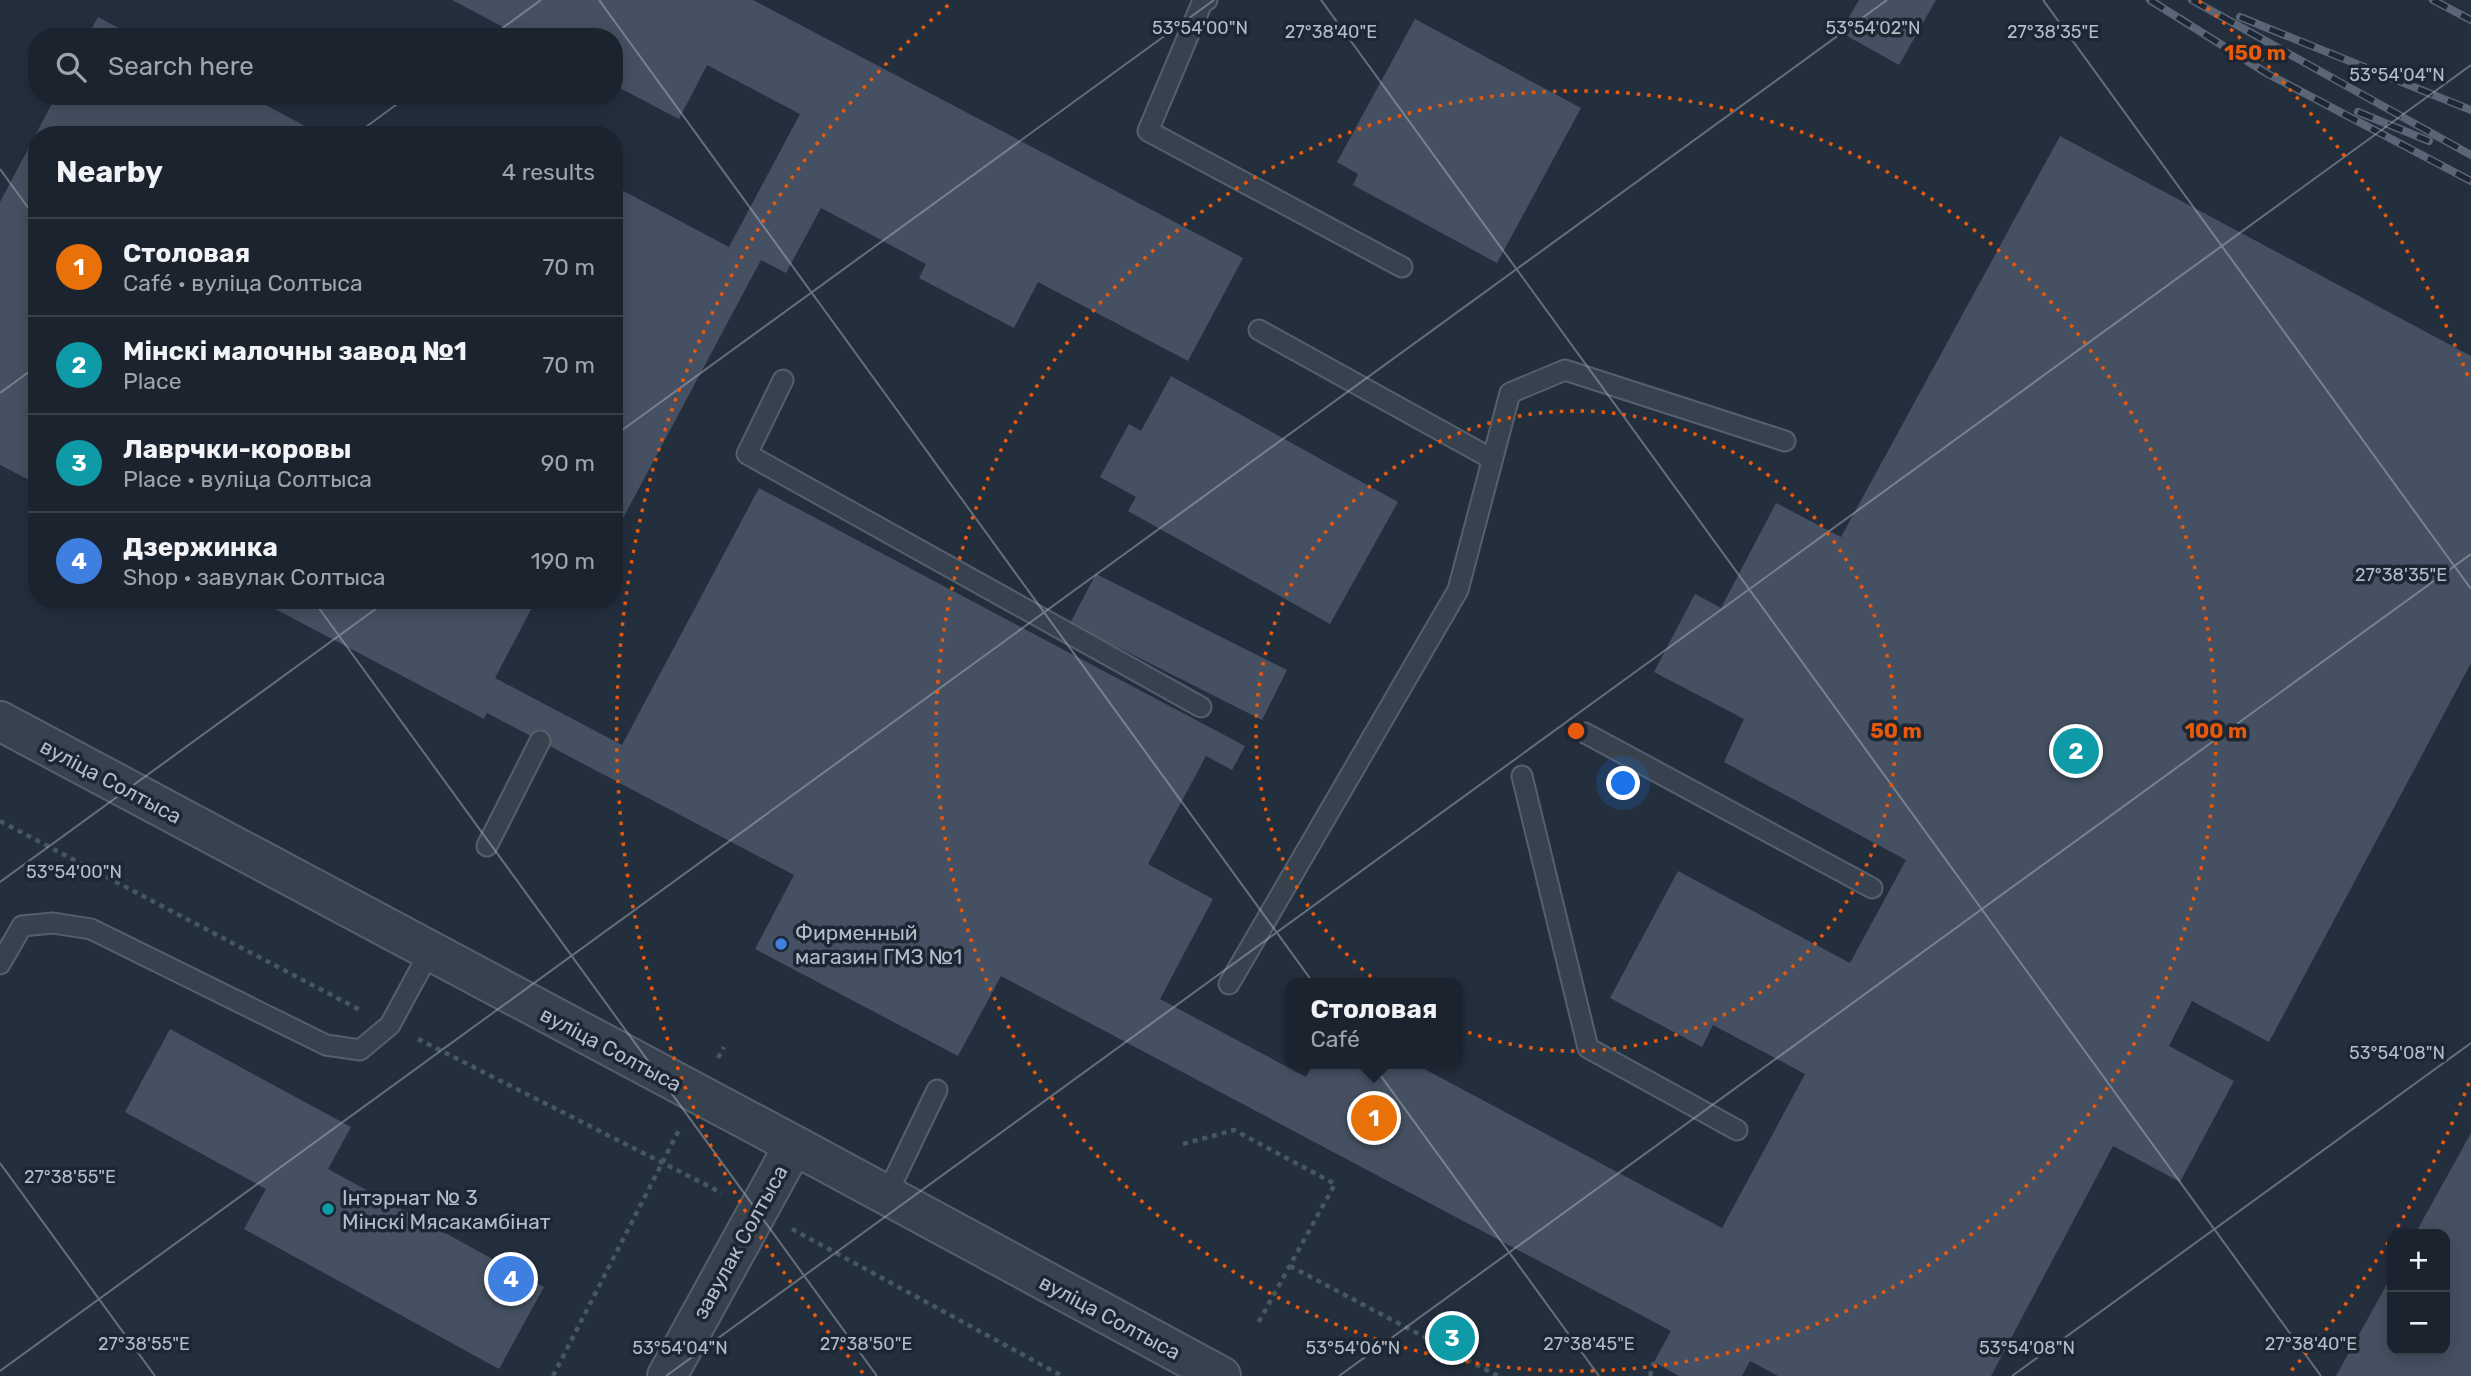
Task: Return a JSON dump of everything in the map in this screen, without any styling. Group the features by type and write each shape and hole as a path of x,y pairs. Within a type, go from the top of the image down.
{"street":[{"name":"вуліца Солтыса","path":"0,721 1221,1376"},
{"name":"завулак Солтыса","path":"667,1376 794,1145"}],"lane":[{"path":"1202,1 1148,131 1402,267"},
{"path":"1259,330 1492,459"},
{"path":"1229,984 1458,590 1510,393 1565,370 1785,441"},
{"path":"783,380 747,454 1201,707"},
{"path":"1585,733 1872,888"},
{"path":"487,846 540,741"},
{"path":"1522,776 1588,1048 1737,1130"},
{"path":"0,964 22,926 53,923 91,929 326,1045 360,1050 390,1025 430,951"},
{"path":"886,1196 937,1090"}],"path":[{"path":"0,821 390,1025 758,1210 1062,1376"},
{"path":"553,1376 661,1163 724,1047"},
{"path":"1183,1144 1234,1130 1335,1184 1256,1325"},
{"path":"1290,1266 1498,1376"},
{"path":"1650,1376 1654,1362"}],"building":[{"path":"452,0 753,0 1243,258 1188,361 1038,282 1014,328 919,278 926,264 821,208 786,273 761,260 623,518 623,191 729,247 800,114 707,65 679,119 623,90 623,28 505,28"},
{"path":"1859,0 1936,0 1899,65 1840,32"},
{"path":"98,17 119,28 92,28"},
{"path":"1415,19 1581,108 1497,263 1353,185 1358,174 1337,162"},
{"path":"51,105 266,105 305,126 40,126"},
{"path":"2060,136 2471,356 2471,663 2269,1042 2192,1001 2169,1046 2234,1081 2180,1182 2113,1146 1991,1376 1778,1376 1750,1361 1742,1376 1679,1376 1654,1362 1671,1331 1001,976 958,1056 755,949 794,875 487,713 484,719 275,609 531,609 495,678 622,745 759,488 1245,746 1232,770 1206,756 1148,864 1213,899 1160,999 1285,1066 1285,1069 1291,1069 1306,1077 1310,1069 1424,1069 1722,1228 1805,1074 1713,1025 1702,1047 1610,998 1678,871 1850,963 1906,860 1724,762 1744,719 1654,672 1695,594 1721,608 1776,503 1841,537"},
{"path":"28,149 28,479 0,465 0,202"},
{"path":"1171,376 1398,502 1330,624 1128,511 1136,497 1100,477 1129,424 1141,431"},
{"path":"1096,574 1287,670 1262,720 1070,623"},
{"name":"Інтэрнат № 3 Мінскі Мясакамбінат","path":"170,1029 351,1127 328,1169 544,1287 499,1369 244,1229 266,1189 125,1112"},
{"path":"2471,1133 2471,1376 2336,1376 2387,1284 2387,1355 2450,1355 2450,1229 2418,1229"}],"railway":[{"path":"2150,0 2268,74 2471,181"},
{"path":"2192,0 2471,155"},
{"path":"2433,0 2471,20"},
{"path":"2240,17 2471,110"},
{"path":"2358,112 2429,141"}],"place":[{"name":"Мінскі малочны завод №1","path":"2076,751"},
{"name":"Фирменный магазин ГМЗ №1","path":"781,944"},
{"name":"Столовая","path":"1374,1118"},
{"name":"Інтэрнат № 3 Мінскі Мясакамбінат","path":"328,1209"},
{"name":"Дзержинка","path":"511,1279"},
{"name":"Лаврчки-коровы","path":"1452,1338"}]}
